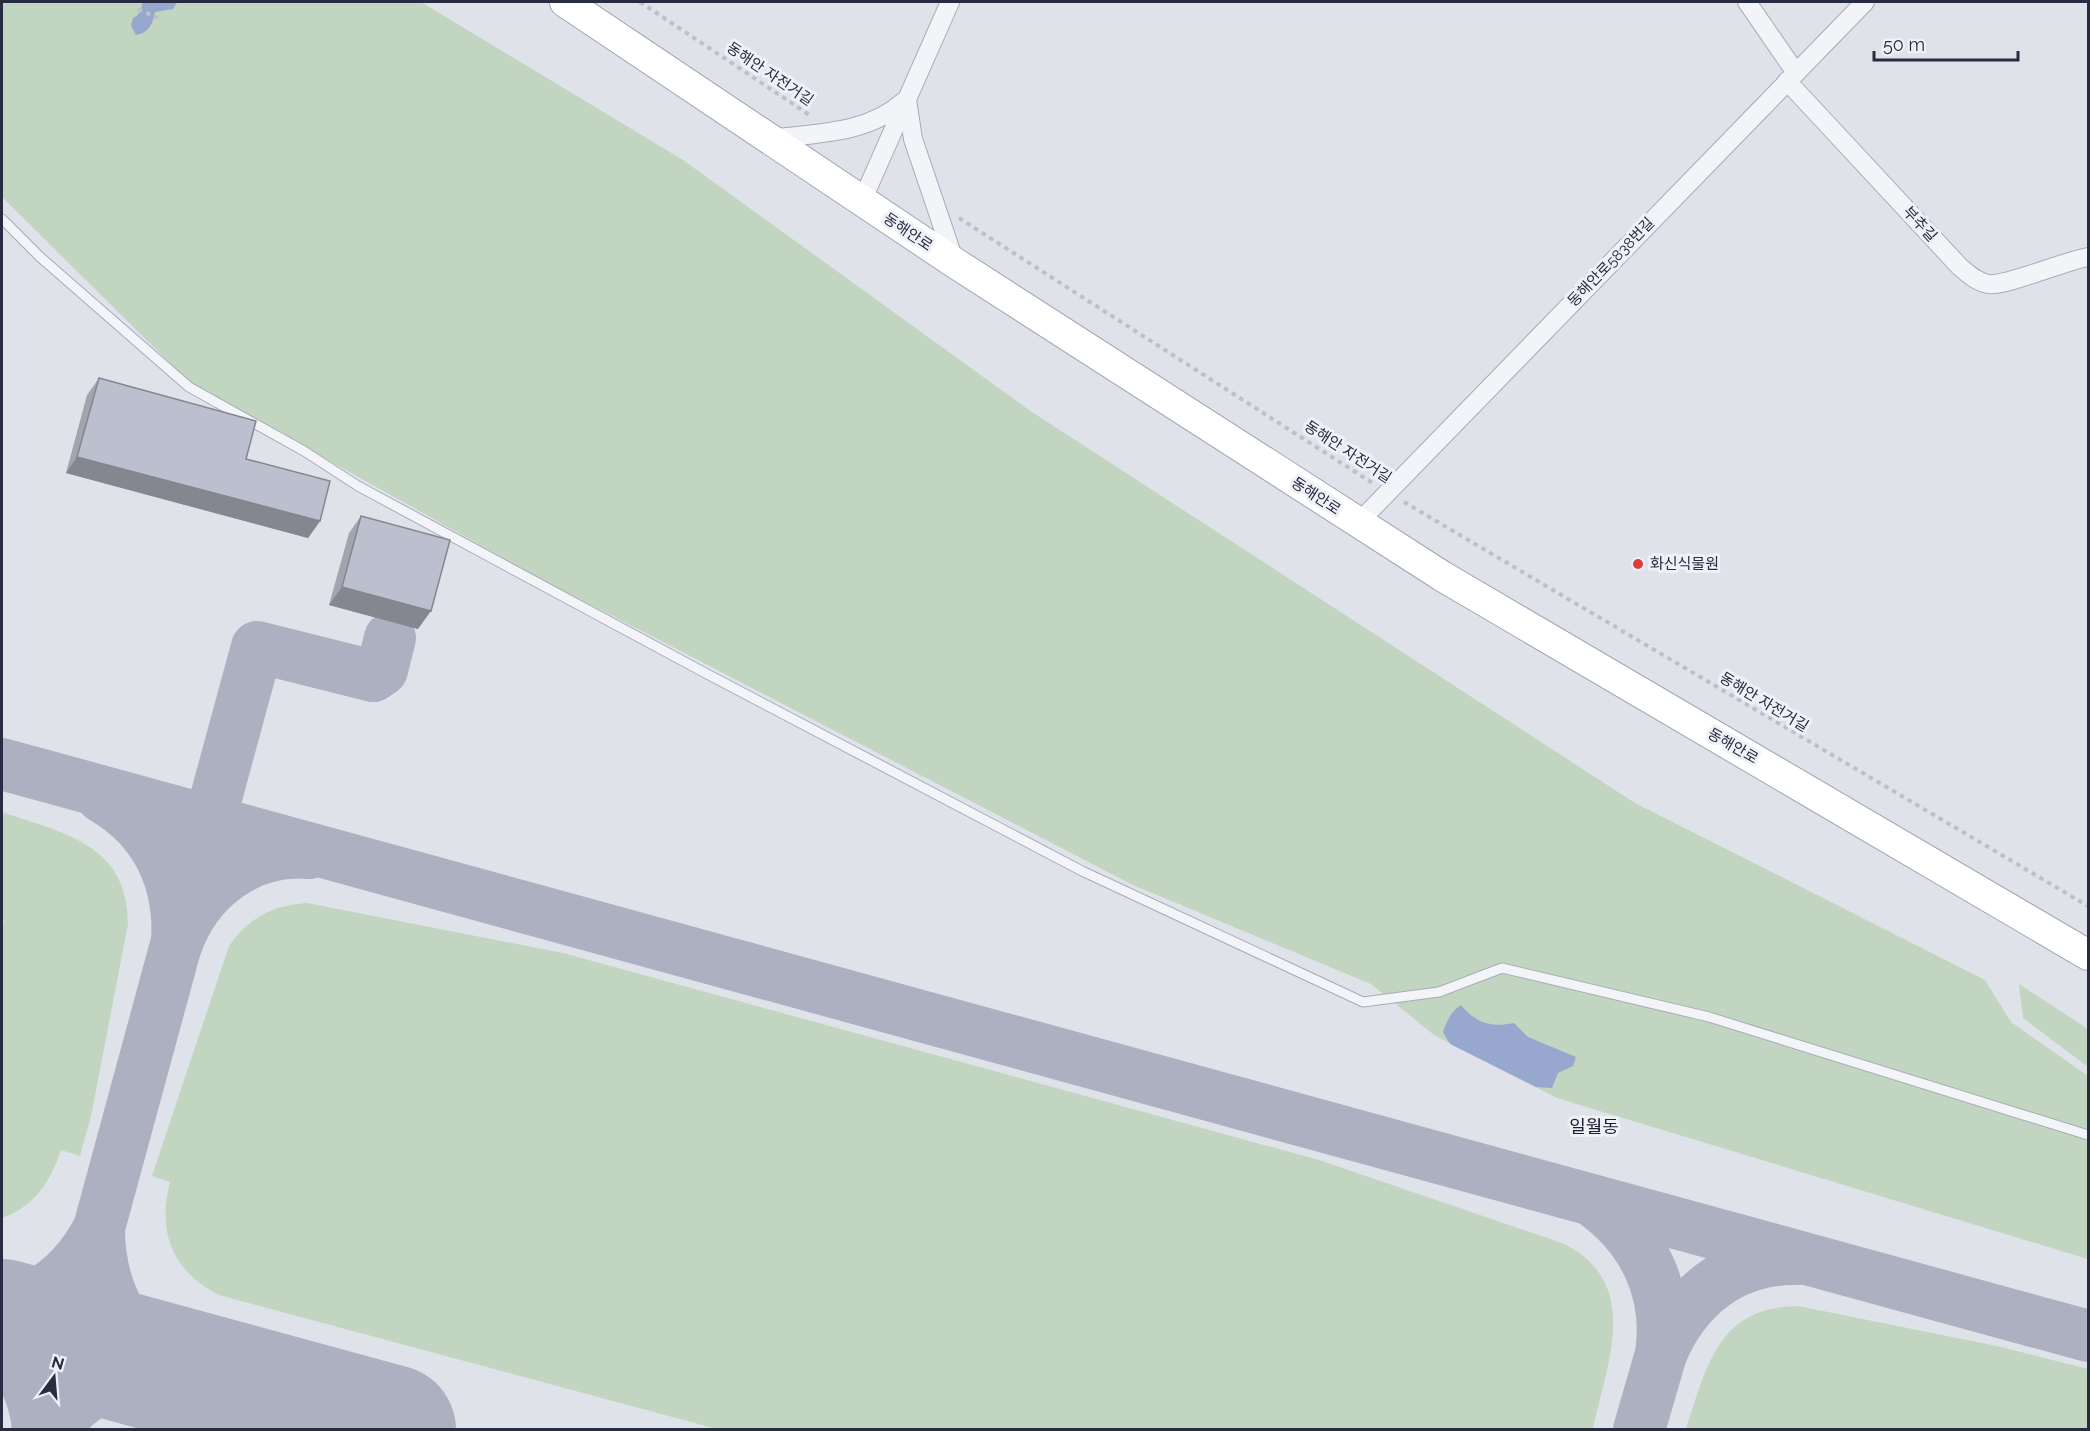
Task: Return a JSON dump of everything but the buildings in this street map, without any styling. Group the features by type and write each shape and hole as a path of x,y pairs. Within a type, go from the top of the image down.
{"main road":[{"name":"동해안로","path":"565,2 955,263 1358,523 1530,629 1975,886 2088,955"}],"street":[{"path":"862,201 950,2"},
{"name":"부추길","path":"1747,2 1791,77 1960,267 1980,282 1999,285 2055,265 2088,257"},
{"name":"동해안로5838번길","path":"1358,523 1865,2"},
{"path":"770,139 853,128 880,119 907,98"},
{"path":"907,98 913,140 955,263"}],"lane":[{"path":"2,219 39,256 189,387 304,451 358,486 719,680 1083,871 1363,1002 1439,992 1502,968 1709,1017 2088,1135"}],"path":[{"name":"동해안 자전거길","path":"640,2 821,121"},
{"path":"138,9 158,18"},
{"name":"동해안 자전거길","path":"955,216 1387,491 2088,906"}],"green space":[{"path":"2,2 421,2 683,160 1032,412 1635,803 1985,980 2011,1022 2088,1076 2088,1259 1557,1098 1434,1035 1371,984 1133,885 547,582 191,384 2,197"},
{"path":"2,812 69,836 88,846 104,859 117,876 125,897 128,924 91,1116 80,1156 61,1150 40,1192 23,1207 2,1218 2,931 4,921 2,919"},
{"path":"307,903 563,953 1319,1160 1562,1243 1587,1259 1603,1279 1611,1301 1613,1326 1611,1351 1593,1429 717,1429 219,1295 203,1285 179,1262 167,1233 166,1200 170,1182 152,1176 229,946 245,928 263,915 283,907"},
{"path":"2019,984 2088,1029 2088,1067 2023,1018"},
{"path":"1798,1306 1997,1346 2088,1369 2088,1429 1686,1429 1710,1363 1720,1344 1733,1329 1750,1317 1771,1309"}],"water":[{"path":"142,2 177,2 173,9 155,12 150,27 136,35 131,26 133,18 140,12"},
{"path":"1461,1005 1472,1016 1484,1023 1498,1025 1514,1023 1528,1037 1576,1057 1573,1066 1558,1073 1552,1088 1536,1087 1450,1044 1443,1032 1452,1013"}],"taxiway":[{"path":"2,1308 33,1297 59,1279 81,1256 99,1228 257,647 373,676 382,670 390,638"},
{"path":"2,764 2088,1336"},
{"path":"102,797 137,824 162,859 175,899 177,943 197,905 211,889 228,876 265,857 287,853 309,853"},
{"path":"1594,1202 1627,1232 1650,1268 1661,1309 1663,1331 1661,1354 1683,1315 1697,1298 1714,1284 1752,1265 1773,1260 1797,1259"},
{"path":"99,1228 103,1270 116,1308 138,1340 169,1369"},
{"path":"2,1345 27,1384 37,1418 38,1430"},
{"path":"1639,1430 1661,1354"},
{"path":"53,1430 76,1405 104,1386 135,1375 169,1369"}],"runway":[{"path":"2,1324 391,1430"}],"place":[{"name":"화신식물원","path":"1638,564"}],"district":[{"name":"일월동","path":"1594,1127"}]}
